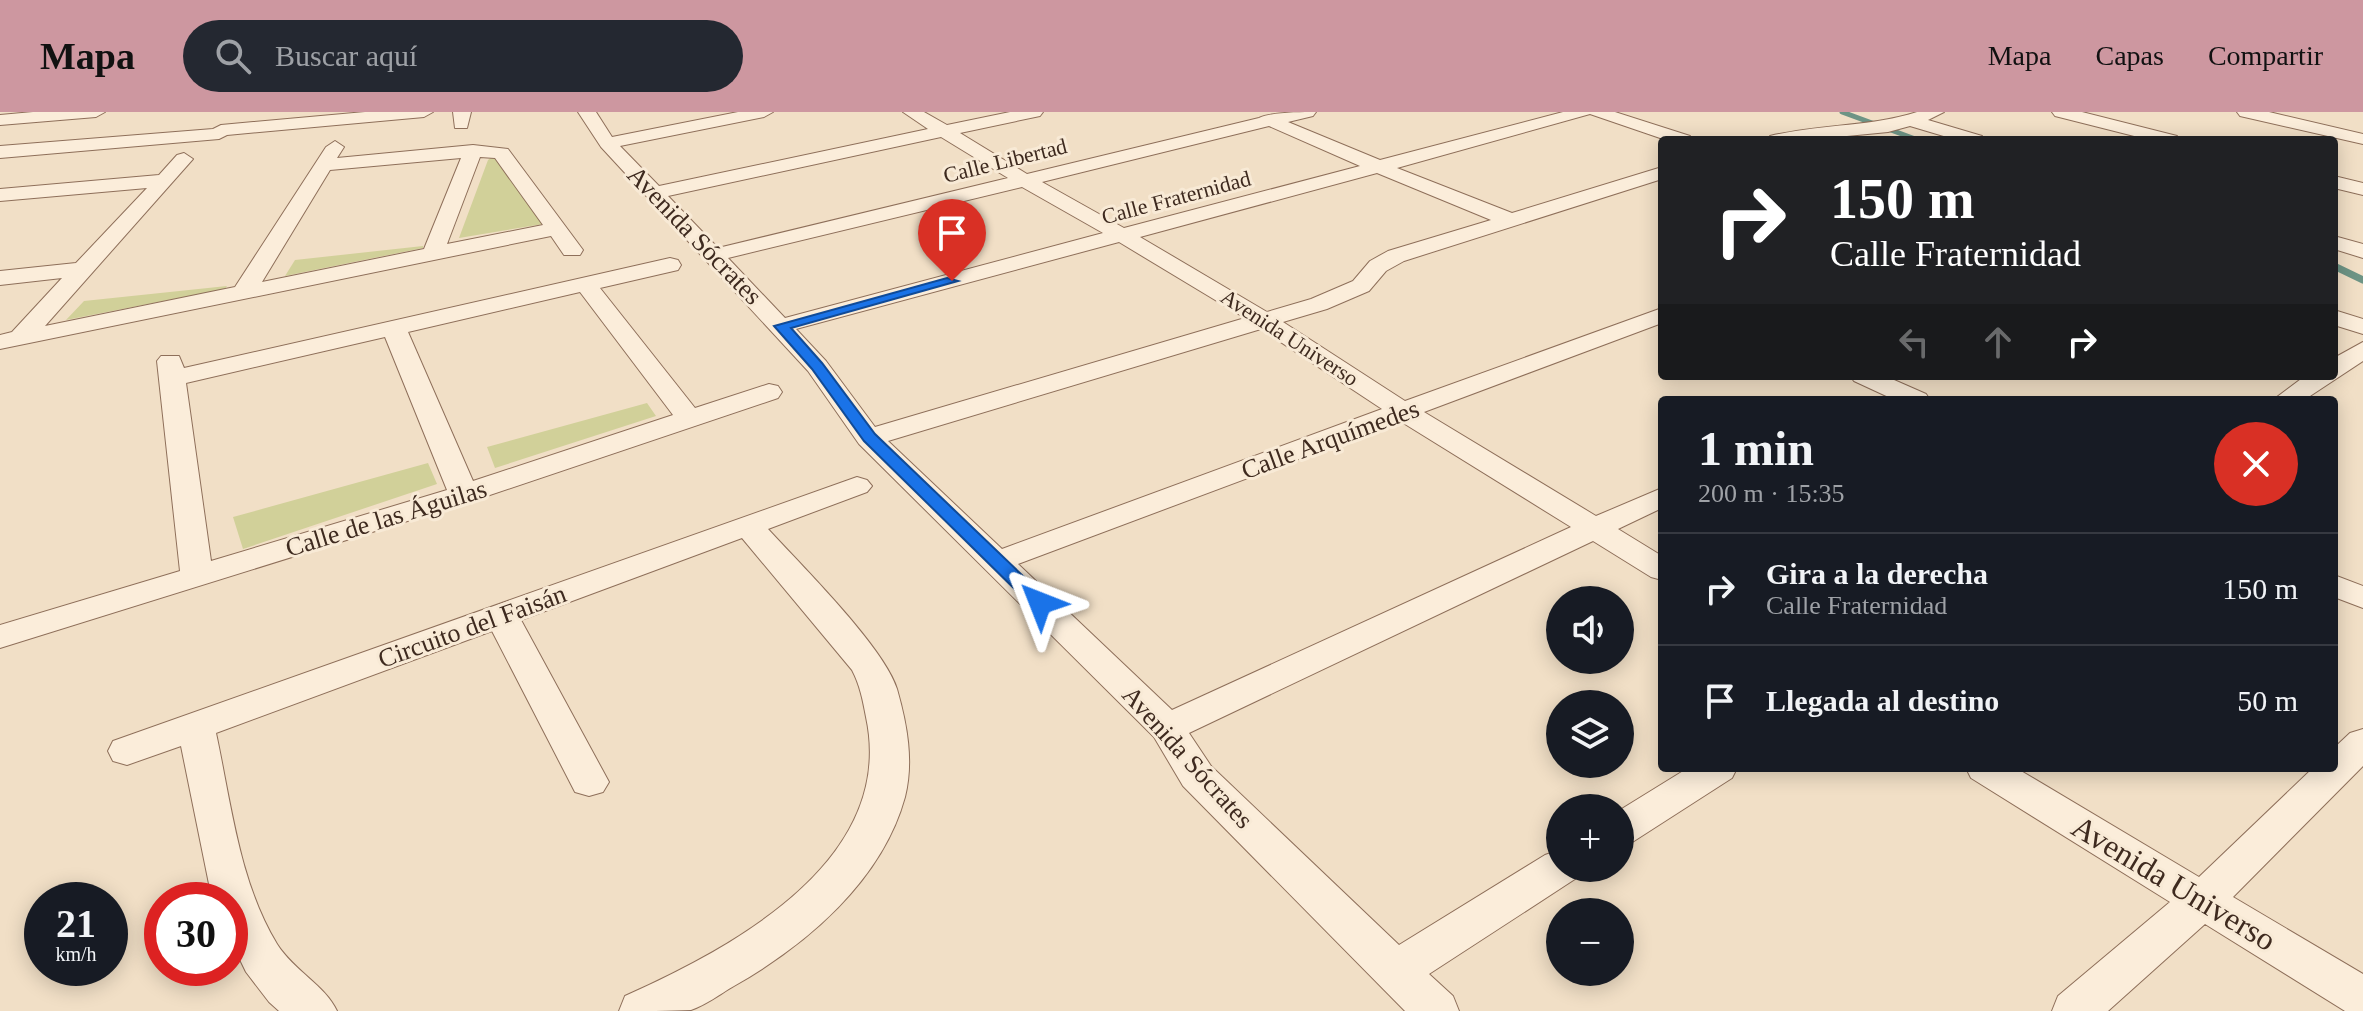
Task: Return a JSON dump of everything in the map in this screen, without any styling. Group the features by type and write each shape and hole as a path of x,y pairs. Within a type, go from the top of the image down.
{"street":[{"path":"0,120 96,112"},
{"path":"218,137 229,112"},
{"path":"0,152 218,137 339,134 424,112"},
{"name":"Avenida Sócrates","path":"587,112 607,143 817,366 869,438 1167,728 1197,776 1436,1011"},
{"path":"607,143 764,112"},
{"name":"Avenida Universo","path":"912,112 1266,320 1404,412 1658,568"},
{"path":"656,193 1034,112"},
{"path":"1250,112 1379,168 1512,220"},
{"name":"Calle Libertad","path":"714,255 1307,112"},
{"name":"Calle Fraternidad","path":"781,326 1583,112"},
{"path":"1598,112 1672,136"},
{"path":"1884,112 1963,136"},
{"path":"1820,136 1880,128 1935,112"},
{"path":"2061,112 2155,136"},
{"path":"2246,112 2352,136"},
{"path":"243,293 324,165 339,134"},
{"path":"433,253 473,151"},
{"path":"324,165 496,151 505,156 572,250"},
{"path":"10,340 83,269 184,159"},
{"path":"869,438 1349,293 1361,286 1378,266 1396,256 1658,174"},
{"path":"0,195 165,180"},
{"path":"2338,183 2363,189"},
{"path":"10,340 557,228"},
{"path":"2338,243 2363,251"},
{"path":"197,577 172,369 394,328 670,265"},
{"path":"0,278 83,269"},
{"path":"585,284 689,418"},
{"name":"Calle Arquímedes","path":"998,561 1658,317"},
{"path":"2338,318 2363,327"},
{"path":"394,328 464,494"},
{"path":"2338,366 2363,350"},
{"path":"1865,396 1886,380 1911,396"},
{"path":"2292,396 2317,380"},
{"name":"Calle de las Águilas","path":"0,637 464,494 769,392"},
{"name":"Circuito del Faisán","path":"127,751 857,486"},
{"path":"1167,728 1658,499"},
{"path":"642,1011 692,990 744,959 796,921 842,873 868,837 882,806 890,768 889,722 877,685 860,655 748,526"},
{"path":"2338,587 2363,598"},
{"path":"501,615 589,782"},
{"path":"196,726 228,874 244,919 268,970 298,1002 314,1011"},
{"path":"2338,767 2363,743"},
{"path":"1634,821 1712,772"},
{"name":"Avenida Universo","path":"1992,772 2363,998"},
{"path":"2075,1011 2202,900 2333,772"},
{"path":"1396,971 1546,876"}],"shaded area":[{"path":"497,158 543,224 459,238 488,160"},
{"path":"423,248 285,276 295,260"},
{"path":"227,286 225,289 66,320 84,301"},
{"path":"647,403 656,416 495,468 487,447"},
{"path":"428,463 437,484 243,549 233,517"}],"waterway":[{"path":"1842,112 1907,136"},
{"path":"2338,268 2363,280"}],"route":[{"path":"952,281 781,326 817,366 869,438 1040,603"}]}
